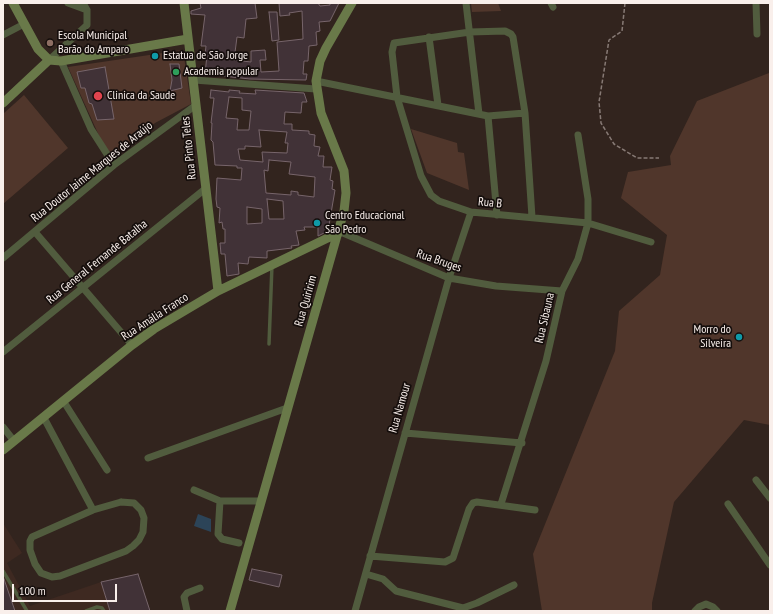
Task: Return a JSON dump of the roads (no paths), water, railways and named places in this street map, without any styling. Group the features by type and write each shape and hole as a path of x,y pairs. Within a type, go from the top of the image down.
{"street":[{"path":"68,3 87,10"},
{"path":"3,103 84,29 87,24 87,10 83,3"},
{"name":"Rua Pinto Teles","path":"184,3 218,291"},
{"path":"344,3 345,14"},
{"name":"Rua Quiririm","path":"230,611 344,211 344,172 320,113 316,85 320,61 352,3"},
{"path":"466,3 479,114"},
{"path":"756,3 757,34"},
{"path":"15,4 38,49 49,60 61,62 188,39"},
{"path":"3,35 24,24"},
{"path":"438,106 429,37 470,32 508,32 513,37 525,113 532,217"},
{"name":"Rua B","path":"429,37 397,42 392,47 392,52 397,97 421,176 428,190 439,201 471,212 588,223 651,242"},
{"path":"61,62 91,129 114,165"},
{"path":"194,80 316,85 397,97 488,116 525,113"},
{"name":"Rua Doutor Jaime Marques de Araújo","path":"3,258 114,165 196,105"},
{"path":"488,116 497,215"},
{"name":"Rua Sibauna","path":"501,504 522,442 546,361 562,291 578,259 588,223 590,213 578,135"},
{"name":"Rua General Fernande Batalha","path":"3,352 205,189"},
{"name":"Rua Namour","path":"357,611 370,556 404,433 449,278 471,212"},
{"path":"35,232 132,345"},
{"name":"Rua Amália Franco","path":"3,450 64,402 132,345 218,291 338,233"},
{"name":"Rua Bruges","path":"338,233 343,233 449,278 496,286 562,291"},
{"path":"64,402 107,470"},
{"path":"148,458 287,408"},
{"path":"44,418 93,510"},
{"path":"3,427 14,441"},
{"path":"404,433 522,442"},
{"path":"756,480 770,498"},
{"path":"194,490 220,501 261,501"},
{"path":"220,501 218,534 222,539 239,543"},
{"path":"121,502 134,503 141,510 144,518 143,532 139,540 126,551 60,576 52,577 42,573 35,564 30,550 30,540 32,537 93,510 121,502"},
{"path":"370,556 440,563 451,560 453,558 469,509 473,503 501,504 535,510"},
{"path":"728,504 770,565"},
{"path":"366,574 383,579 396,591 463,608 514,585"},
{"path":"187,611 184,597 200,588"},
{"path":"695,611 699,607 706,604 713,607 717,611"}],"lane":[{"path":"270,344 272,265"},
{"path":"3,571 27,611"},
{"path":"86,611 97,607 102,608 104,611"}],"water":[{"path":"198,514 211,519 211,532 194,526"}],"place":[{"name":"Escola Municipal Barão do Amparo","path":"50,43"},
{"name":"Estatua de São Jorge","path":"155,56"},
{"name":"Academia popular","path":"176,72"},
{"name":"Clinica da Saude","path":"98,96"},
{"name":"Centro Educacional São Pedro","path":"317,223"},
{"name":"Morro do Silveira","path":"739,337"}]}
